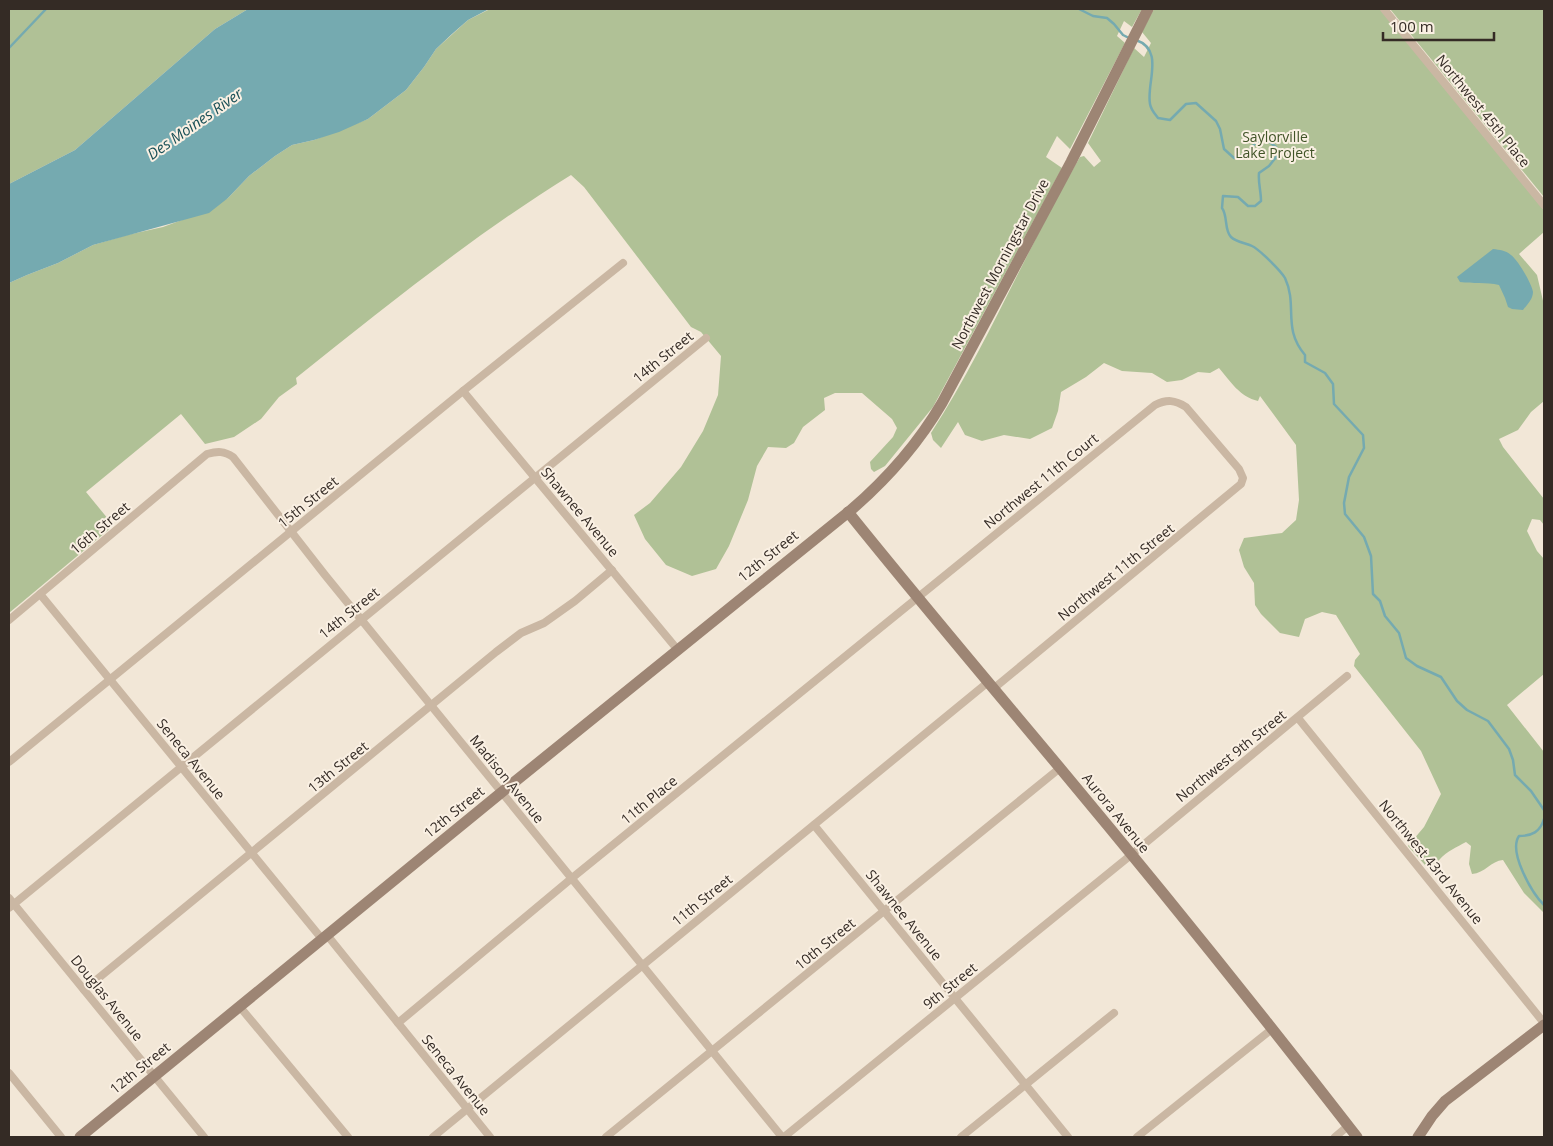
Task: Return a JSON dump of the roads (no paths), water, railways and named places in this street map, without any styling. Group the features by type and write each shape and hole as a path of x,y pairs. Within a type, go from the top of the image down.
{"main road":[{"name":"Northwest Morningstar Drive","path":"848,512 868,495 903,458 930,424 1070,164 1148,9"},
{"name":"Aurora Avenue","path":"848,512 1131,855 1357,1137"},
{"name":"12th Street","path":"80,1137 848,512"},
{"path":"1418,1137 1445,1101 1544,1024"}],"street":[{"name":"Northwest 45th Place","path":"1384,9 1544,205"},
{"name":"15th Street","path":"9,762 623,263"},
{"name":"14th Street","path":"10,903 182,767 706,338"},
{"name":"Shawnee Avenue","path":"464,391 678,649"},
{"name":"Northwest 11th Court","path":"918,598 1155,406 1163,401 1171,400 1186,407"},
{"name":"Northwest 11th Street","path":"990,686 1238,488 1243,478 1239,469 1186,407"},
{"name":"Madison Avenue","path":"207,454 221,451 234,457 361,619 783,1137"},
{"name":"16th Street","path":"9,620 207,454"},
{"name":"13th Street","path":"84,990 521,633 544,623 575,601 612,570"},
{"name":"Seneca Avenue","path":"40,594 252,854 398,1023 490,1137"},
{"name":"11th Place","path":"398,1023 572,878 918,598"},
{"name":"Northwest 9th Street","path":"1131,855 1347,676"},
{"name":"11th Street","path":"433,1137 814,824 990,686"},
{"name":"Northwest 43rd Avenue","path":"1298,718 1544,1024"},
{"name":"10th Street","path":"606,1137 1060,768"},
{"name":"Shawnee Avenue","path":"814,824 1068,1137"},
{"name":"9th Street","path":"783,1137 1131,855"},
{"name":"Douglas Avenue","path":"10,903 204,1137"},
{"path":"240,1006 348,1137"},
{"path":"961,1137 1114,1013"},
{"path":"1137,1137 1272,1029"},
{"path":"9,1073 61,1137"},
{"path":"1335,1137 1348,1126"}],"water":[{"name":"Des Moines River","path":"248,9 489,9 468,20 452,34 436,49 406,90 368,119 339,132 292,145 249,176 228,198 209,213 93,245 58,263 9,283 9,184 75,150 215,29"},
{"path":"1493,249 1505,251 1511,255 1532,288 1533,295 1523,310 1508,307 1499,285 1460,282 1457,277"}],"waterway":[{"path":"9,48 46,9"},
{"path":"1079,9 1093,16 1107,18 1123,35 1129,38"},
{"path":"1136,40 1145,45 1150,51 1152,68 1149,96 1152,110 1158,118 1170,120 1186,104 1196,103 1216,121 1220,129 1224,149 1234,158 1246,154 1255,143 1267,140 1276,147 1277,156 1269,166 1259,173 1261,201 1255,206 1248,206 1238,197 1223,196 1222,208 1227,231 1231,237 1256,248 1285,278 1289,288 1294,336 1305,355 1305,362 1325,373 1333,384 1334,404 1363,435 1364,448 1349,477 1344,503 1345,514 1364,537 1371,556 1373,594 1380,601 1385,616 1399,633 1406,658 1417,666 1441,677 1457,701 1467,710 1488,721 1509,749 1515,775 1531,791 1544,810"},
{"path":"1544,819 1538,830 1532,834 1519,836 1516,843 1519,862 1523,872 1533,891 1544,905"}],"park label":[{"name":"Saylorville Lake Project","path":"1275,146"}]}
